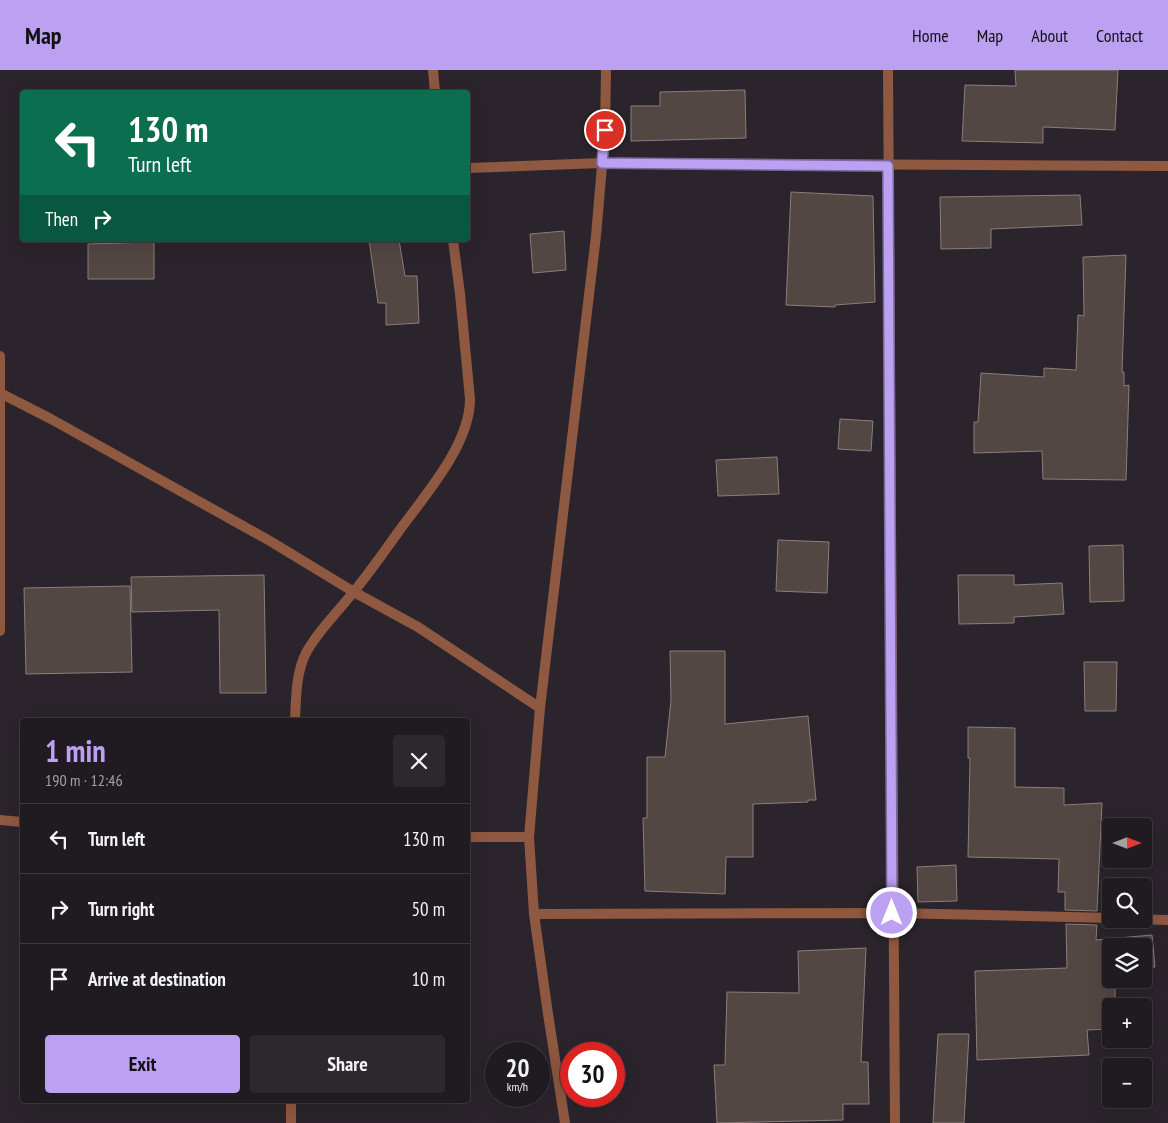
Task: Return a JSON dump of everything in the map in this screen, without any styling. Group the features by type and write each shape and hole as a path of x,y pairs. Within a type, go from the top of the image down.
{"street":[{"path":"433,70 435,90"},
{"path":"565,1123 534,914 529,838 540,708 596,236 605,130 606,70"},
{"path":"888,70 892,913 895,1123"},
{"path":"470,168 602,163 1168,166"},
{"path":"294,718 301,667 306,653 314,640 354,592 442,473 464,431 470,412 460,294 453,242"},
{"path":"0,356 0,631"},
{"path":"0,393 51,419 270,540 354,592 418,626 540,708"},
{"path":"0,820 20,822"},
{"path":"470,837 529,838"},
{"path":"534,914 892,913 1102,918"},
{"path":"1152,920 1168,920"},
{"path":"291,1103 291,1123"}],"building":[{"path":"1015,70 1118,70 1115,130 1043,127 1043,143 962,141 965,85 1016,86"},
{"path":"745,90 746,138 631,141 631,106 660,106 660,92"},
{"path":"791,192 873,196 875,302 835,305 835,307 786,305"},
{"path":"1080,195 1082,225 991,229 991,248 941,249 940,197"},
{"path":"564,231 566,270 533,273 530,234"},
{"path":"154,242 154,279 88,279 88,244"},
{"path":"369,242 399,242 405,276 417,276 419,323 386,325 386,303 378,303"},
{"path":"1126,255 1122,372 1124,372 1124,386 1129,385 1126,480 1043,479 1042,451 974,453 974,422 978,422 981,373 1044,377 1044,368 1076,370 1078,315 1084,316 1083,257"},
{"path":"840,419 873,421 871,451 838,449"},
{"path":"777,457 779,494 718,496 716,460"},
{"path":"778,540 829,542 827,593 776,591"},
{"path":"1123,545 1124,601 1090,602 1089,546"},
{"path":"264,575 266,693 220,693 219,610 132,612 131,577"},
{"path":"958,575 1014,575 1014,585 1062,583 1064,614 1014,617 1014,623 959,624"},
{"path":"130,586 132,672 26,674 24,588"},
{"path":"670,651 725,651 725,724 808,716 816,800 753,804 753,857 726,857 725,894 645,891 643,818 647,818 647,757 665,757 671,700"},
{"path":"1084,662 1117,662 1116,711 1085,711"},
{"path":"968,727 1015,728 1015,787 1064,788 1064,805 1102,803 1097,911 1065,910 1065,892 1058,892 1059,859 968,857 970,758 968,758"},
{"path":"956,865 957,901 918,902 917,867"},
{"path":"1066,924 1097,925 1096,940 1102,939 1102,988 1115,988 1115,998 1102,998 1102,1029 1087,1030 1089,1055 977,1060 975,971 1067,968"},
{"path":"1152,935 1155,967 1152,967 1152,938 1118,938"},
{"path":"866,948 861,1062 868,1062 869,1104 843,1104 843,1120 717,1123 714,1065 725,1065 727,992 799,993 798,951"},
{"path":"938,1034 969,1034 964,1123 933,1123"}],"route":[{"path":"605,130 602,163 888,166 892,913"}]}
